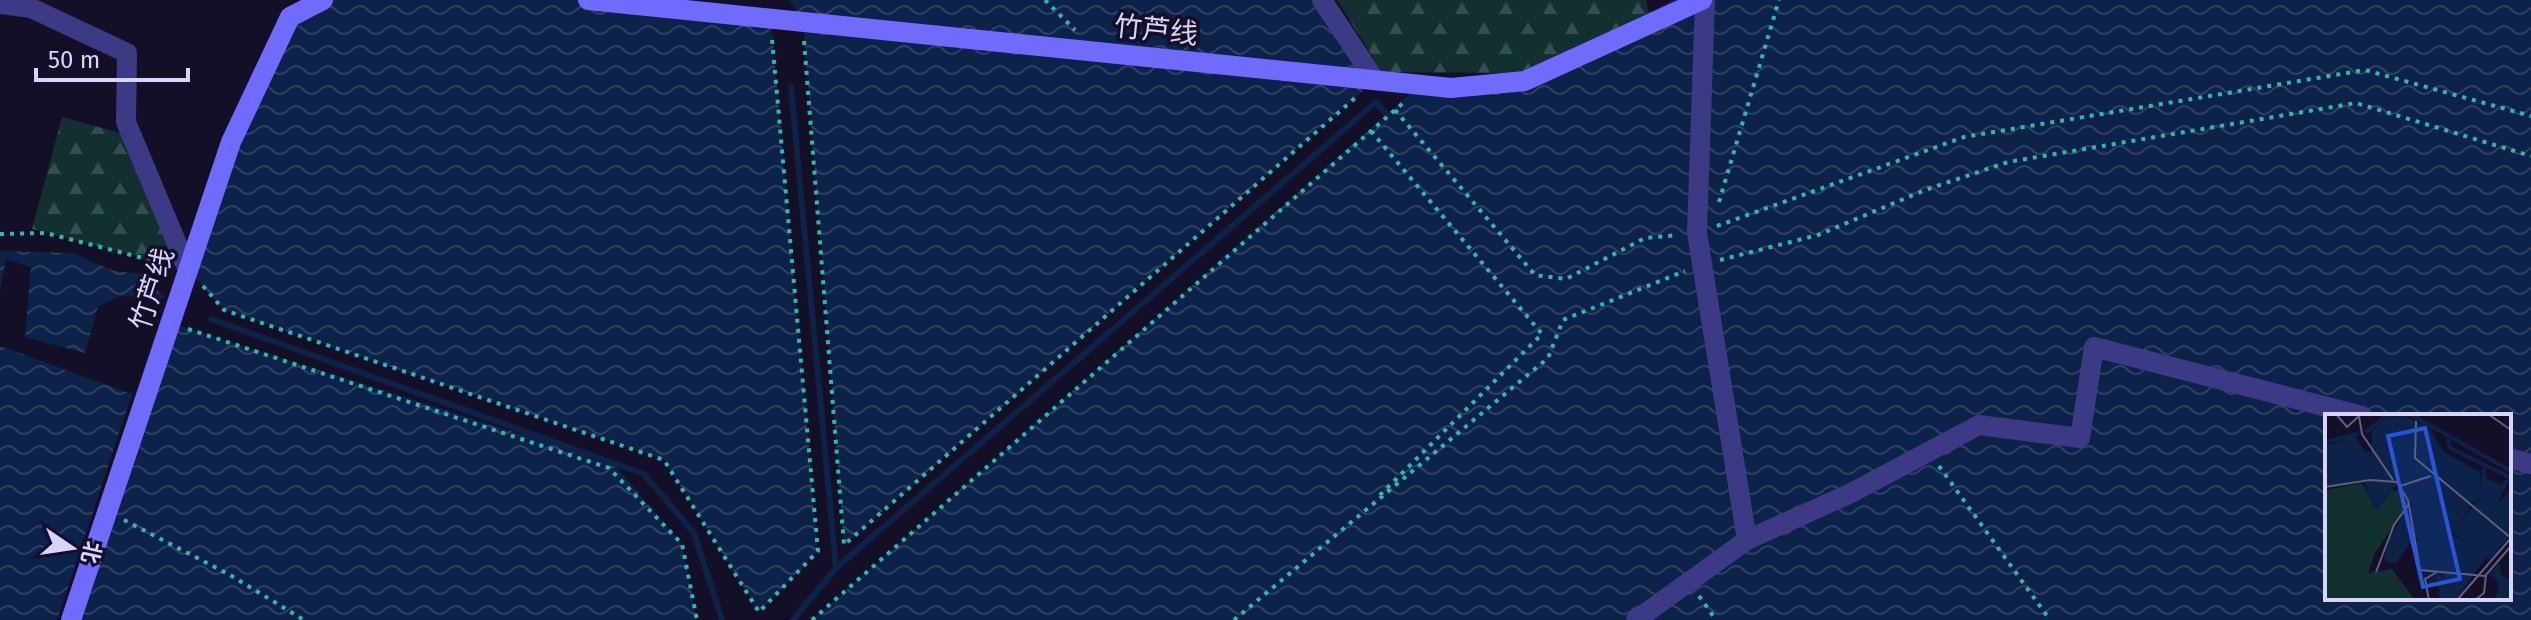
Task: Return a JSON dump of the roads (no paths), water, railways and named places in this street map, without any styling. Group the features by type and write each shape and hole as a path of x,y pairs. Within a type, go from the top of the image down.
{"street":[{"name":"竹芦线","path":"71,620 231,142 290,17 323,0"},
{"name":"竹芦线","path":"588,0 1451,88 1525,81 1704,0"},
{"path":"1322,0 1375,80"},
{"path":"1704,0 1698,248 1747,540"},
{"path":"0,4 31,8 127,53 126,122 188,270"},
{"path":"1636,620 1747,540 1851,493 1979,425 2080,438 2094,347 2354,414"},
{"path":"2511,459 2531,464"}],"water":[{"path":"323,0 588,0 771,19 818,551 759,612 664,460 224,310 188,270 290,17"},
{"path":"790,0 1322,0 1375,80 844,545 803,22"},
{"path":"1672,0 2531,0 2531,620 812,620 1420,85 1525,81"},
{"path":"0,251 73,253 114,271 142,274 165,298 121,296 98,306 85,353 25,337 31,267 6,259 0,290"},
{"path":"171,323 613,463 682,544 697,620 71,620"},
{"path":"0,346 132,394 57,620 0,620"}],"waterway":[{"path":"791,87 836,568"},
{"path":"793,620 836,568 1376,102 1391,120"},
{"path":"211,319 644,474 694,533 722,620"}]}
